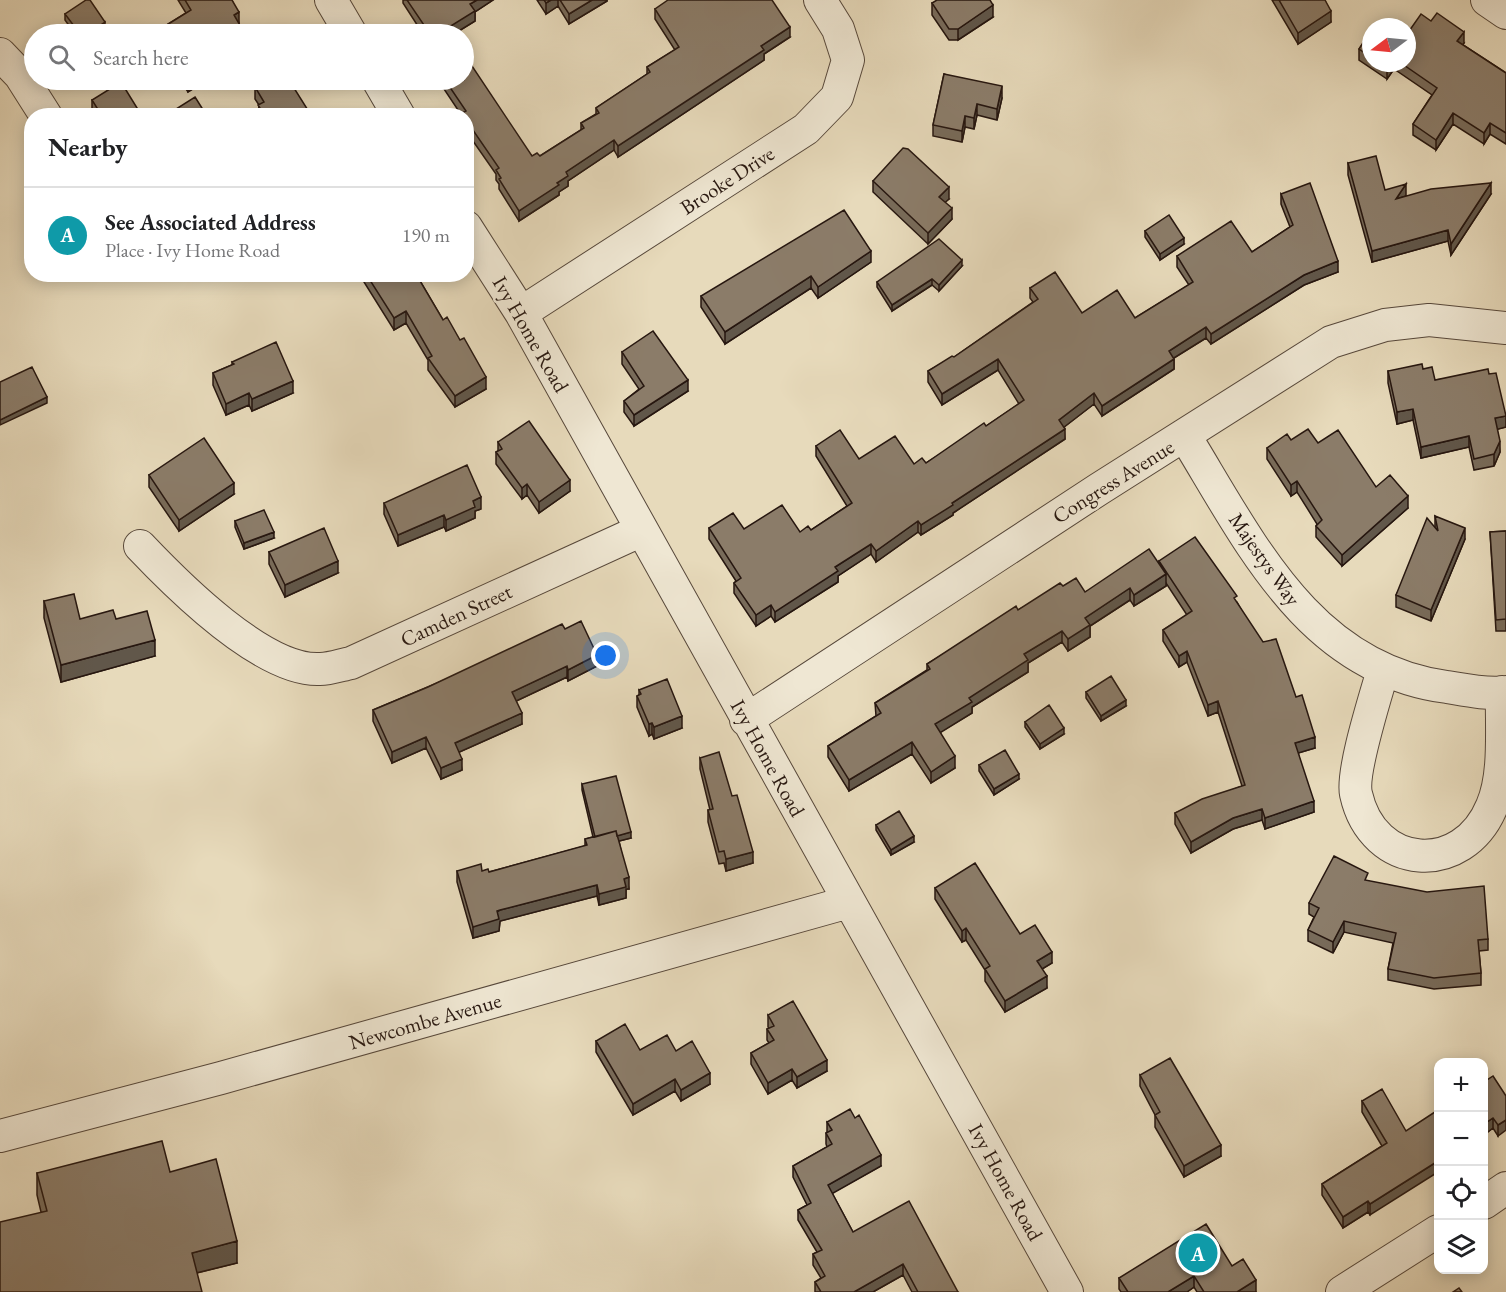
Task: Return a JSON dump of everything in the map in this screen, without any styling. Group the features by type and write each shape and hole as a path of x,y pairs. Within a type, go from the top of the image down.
{"street":[{"path":"331,0 345,24"},
{"name":"Brooke Drive","path":"521,313 806,129 837,98 848,60 838,28 820,0"},
{"path":"1487,0 1506,13"},
{"path":"0,54 24,81"},
{"path":"30,90 41,108"},
{"path":"384,90 394,108"},
{"name":"Ivy Home Road","path":"474,239 521,313 640,531 1067,1292"},
{"name":"Congress Avenue","path":"746,720 1099,489 1330,342 1385,325 1429,320 1506,328"},
{"name":"Majestys Way","path":"1185,436 1251,544 1296,606 1346,649 1383,670 1429,685 1504,692"},
{"name":"Camden Street","path":"140,546 200,605 267,655 289,664 318,669 351,663 640,531"},
{"path":"1383,670 1363,740 1355,792 1367,824 1388,847 1411,855 1450,852 1475,836 1493,804 1501,760 1504,692"},
{"name":"Newcombe Avenue","path":"0,1136 221,1078 849,902"},
{"path":"1488,1200 1506,1188"},
{"path":"1342,1292 1434,1234"}],"building":[{"path":"86,0 90,0 105,22 102,24 72,24 65,14"},
{"path":"185,0 232,0 239,12 234,15 239,24 168,24 191,10"},
{"path":"407,0 477,0 470,4 475,11 454,24 423,24"},
{"path":"560,0 592,0 569,14"},
{"path":"668,0 772,0 790,27 761,46 764,50 618,146 614,140 566,172 568,176 557,183 559,185 519,211 499,179 501,178 496,170 499,168 474,132 474,108 464,108 452,90 474,90 474,69 532,156 537,153 540,156 584,128 581,123 599,113 596,108 650,72 647,67 679,47 655,9"},
{"path":"937,0 990,0 993,5 958,29 949,29 932,3"},
{"path":"1279,0 1325,0 1331,11 1298,33"},
{"path":"1437,13 1464,32 1457,41 1506,73 1506,133 1490,123 1484,133 1453,113 1436,140 1413,124 1437,88 1414,72 1416,72 1416,21 1421,14 1431,21"},
{"path":"944,74 1002,86 997,109 977,104 974,118 965,116 962,131 933,125"},
{"path":"108,90 126,90 137,108 97,108 92,100"},
{"path":"257,90 295,90 307,108 260,108 258,105 264,102"},
{"path":"195,97 202,108 178,108"},
{"path":"903,148 908,149 949,187 939,197 952,208 928,233 873,181"},
{"path":"1376,156 1385,190 1406,184 1396,199 1431,189 1491,183 1451,244 1448,230 1372,251 1348,163"},
{"path":"1310,183 1338,261 1304,275 1211,334 1206,327 1169,351 1174,359 1102,406 1094,393 1059,420 1065,429 952,503 953,505 921,525 918,521 876,551 871,544 835,567 838,571 775,612 771,605 756,615 734,583 741,578 709,528 733,513 744,529 782,505 800,532 808,526 811,530 852,503 816,446 840,430 859,459 895,436 914,464 922,458 926,463 984,423 986,426 1024,400 998,359 942,394 928,371 952,356 954,357 1038,299 1030,288 1055,272 1082,313 1117,290 1135,318 1193,282 1177,256 1231,221 1252,252 1293,225 1281,194"},
{"path":"844,210 871,251 818,287 811,276 725,332 701,296"},
{"path":"1169,215 1184,238 1160,254 1145,231"},
{"path":"939,239 962,260 939,285 932,279 892,305 877,282"},
{"path":"371,282 421,282 443,320 447,317 460,340 464,338 486,377 455,396 428,358 432,356 406,311 394,318"},
{"path":"653,331 688,380 634,415 624,401 644,386 622,352"},
{"path":"276,342 293,381 252,399 249,393 226,404 213,373"},
{"path":"1422,364 1423,369 1432,367 1435,380 1488,369 1489,374 1496,373 1506,416 1495,418 1500,441 1494,454 1474,459 1469,436 1421,447 1413,409 1397,412 1388,371"},
{"path":"32,367 47,397 0,420 0,382"},
{"path":"529,421 570,480 539,502 527,484 522,488 496,452 502,449 498,442"},
{"path":"1308,429 1318,443 1338,430 1376,487 1390,475 1408,496 1342,555 1316,526 1322,520 1297,481 1291,485 1267,448 1287,434 1291,440"},
{"path":"204,438 234,483 179,520 149,475"},
{"path":"467,465 481,497 473,501 475,507 446,520 444,515 398,535 384,503"},
{"path":"264,510 274,532 244,543 235,521"},
{"path":"1435,516 1465,528 1431,610 1396,595 1427,518 1438,531"},
{"path":"324,528 338,561 285,585 269,552"},
{"path":"1506,531 1506,619 1496,620 1490,532"},
{"path":"1195,537 1237,596 1234,598 1263,642 1276,639 1296,697 1302,695 1315,737 1295,743 1314,801 1265,818 1262,809 1233,818 1191,842 1175,813 1202,799 1245,785 1218,701 1208,705 1187,651 1179,656 1163,630 1192,611 1159,561"},
{"path":"1149,549 1166,574 1134,595 1130,588 1085,618 1090,625 1068,639 1062,631 1024,654 1028,660 969,698 972,702 935,724 955,756 931,772 912,742 849,780 828,746 881,713 875,703 930,669 927,664 1016,606 1018,610 1060,583 1063,586 1076,578 1085,592"},
{"path":"74,594 80,619 113,610 116,619 147,611 155,640 61,665 44,601"},
{"path":"581,621 597,655 568,670 567,666 512,692 522,713 455,743 462,759 441,768 426,737 392,752 373,710 428,687 562,624 565,629"},
{"path":"1111,676 1126,700 1101,716 1086,692"},
{"path":"667,679 682,716 654,727 652,723 649,724 637,696 641,694 639,690"},
{"path":"1049,705 1064,728 1040,744 1025,722"},
{"path":"1005,750 1019,774 994,789 979,765"},
{"path":"719,752 732,796 737,795 753,852 726,859 724,851 719,852 708,810 713,809 700,758"},
{"path":"616,776 631,832 617,836 616,831 595,837 582,784"},
{"path":"899,811 914,836 891,850 876,825"},
{"path":"616,831 629,877 624,879 626,887 599,894 597,885 500,910 497,911 499,919 473,927 457,871 481,864 482,871 488,869 489,872 587,845 585,839"},
{"path":"1334,856 1368,873 1365,880 1427,892 1484,886 1488,939 1478,940 1481,973 1434,978 1388,969 1396,933 1344,921 1333,942 1308,930 1319,908 1309,903"},
{"path":"975,863 1020,934 1035,925 1052,952 1037,961 1047,976 1005,1001 985,969 990,966 966,928 962,931 935,888"},
{"path":"793,1001 827,1060 797,1077 792,1069 768,1083 751,1053 774,1040 767,1029 774,1026 768,1015"},
{"path":"625,1024 640,1050 667,1035 676,1051 692,1041 710,1073 681,1090 675,1079 633,1104 596,1041"},
{"path":"1170,1058 1221,1145 1184,1166 1155,1115 1160,1112 1140,1075"},
{"path":"1493,1076 1506,1096 1506,1120 1498,1125 1493,1118 1488,1121 1488,1079"},
{"path":"1382,1089 1406,1131 1434,1113 1434,1164 1370,1204 1368,1201 1343,1217 1322,1184 1387,1143 1362,1101"},
{"path":"850,1109 855,1118 859,1115 881,1155 828,1185 853,1232 909,1201 958,1292 918,1292 903,1264 854,1292 821,1292 815,1282 825,1276 813,1254 822,1250 798,1210 811,1203 793,1166 832,1144 826,1133 832,1130 827,1122"},
{"path":"162,1141 170,1172 216,1159 237,1241 192,1253 202,1292 0,1292 0,1222 47,1211 37,1173"},
{"path":"1206,1224 1232,1266 1243,1259 1256,1280 1237,1292 1204,1292 1194,1276 1168,1292 1128,1292 1119,1278"}],"place":[{"name":"See Associated Address","path":"1198,1253"}]}
